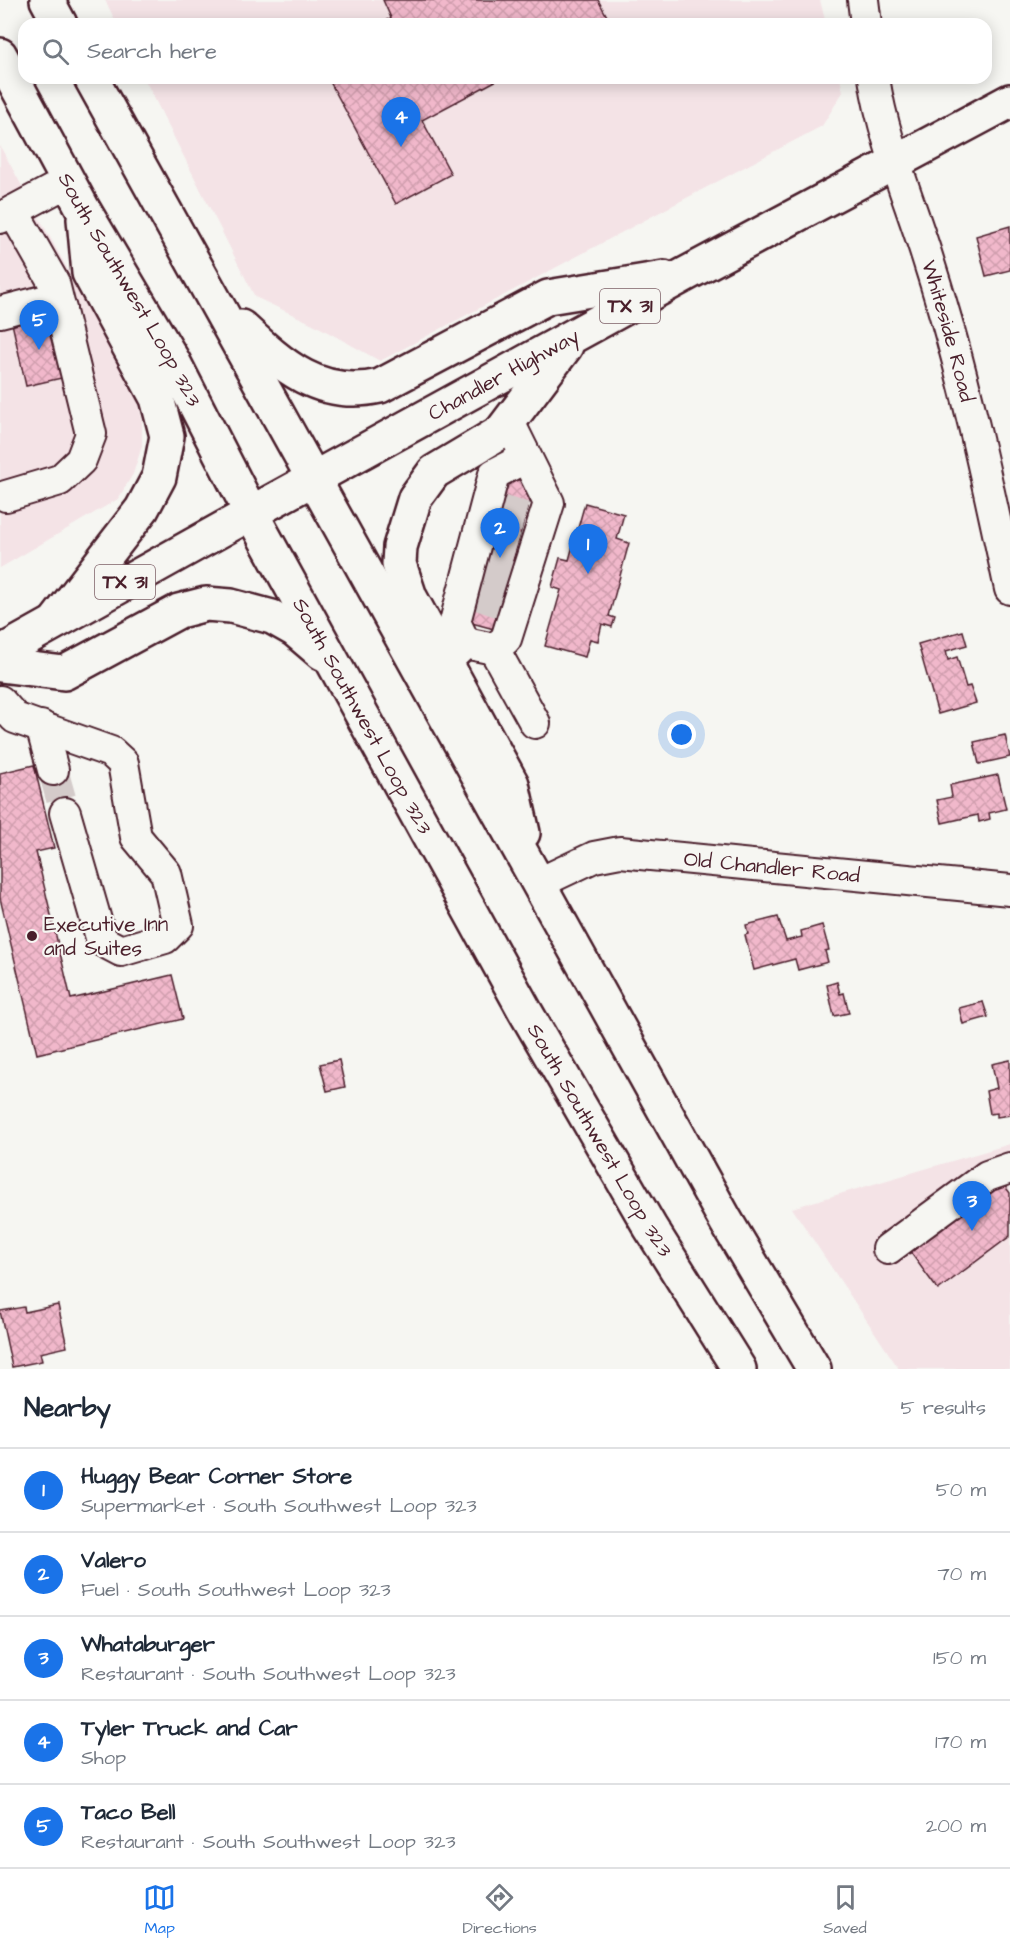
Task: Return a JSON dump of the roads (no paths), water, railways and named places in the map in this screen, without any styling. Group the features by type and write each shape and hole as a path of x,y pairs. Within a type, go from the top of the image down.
{"main road":[{"path":"47,0 57,18"},
{"name":"South Southwest Loop 323","path":"0,55 76,195 172,361 251,513 602,1146 739,1369"},
{"path":"94,84 726,1221 814,1369"},
{"name":"Chandler Highway","path":"0,653 57,619 686,274 1010,101"},
{"path":"57,619 142,509 159,477 167,436 157,398 89,273 76,195"},
{"path":"221,309 281,363 298,374 325,385 357,390 380,386 548,297 686,274"},
{"path":"535,875 512,784 468,651 403,580 399,564 403,529 415,498 434,472 501,432 572,338"},
{"path":"0,665 64,673 179,611 206,604 231,606 272,617 308,640 337,668"}],"street":[{"path":"863,0 865,18"},
{"name":"Whiteside Road","path":"875,84 882,118 931,266 974,425 1010,589"},
{"path":"6,496 60,480 81,460 89,444 90,423 54,283 6,214 76,195"},
{"path":"0,312 43,301 49,301 61,309"},
{"path":"509,422 549,503 513,514"},
{"path":"468,651 506,639 497,571 513,514 494,474 525,458"},
{"path":"513,514 497,571 454,622 468,651 535,723"},
{"path":"0,701 15,718 111,752 123,763 136,837 166,873 178,926 165,938 121,951 102,941 65,813"},
{"path":"40,726 53,770"},
{"name":"Old Chandler Road","path":"535,875 594,857 620,852 1010,890"},
{"path":"888,1249 987,1176 1010,1168"}],"tunnel":[{"path":"499,510 525,517"},
{"path":"491,540 516,548"},
{"path":"483,567 509,576"},
{"path":"475,594 501,603"},
{"path":"53,770 65,813"}],"place":[{"name":"Tyler Truck and Car","path":"401,147"},
{"name":"Taco Bell","path":"39,350"},
{"name":"Valero","path":"500,558"},
{"name":"Huggy Bear Corner Store","path":"588,574"},
{"name":"Executive Inn and Suites","path":"32,936"},
{"name":"Whataburger","path":"972,1231"}]}
